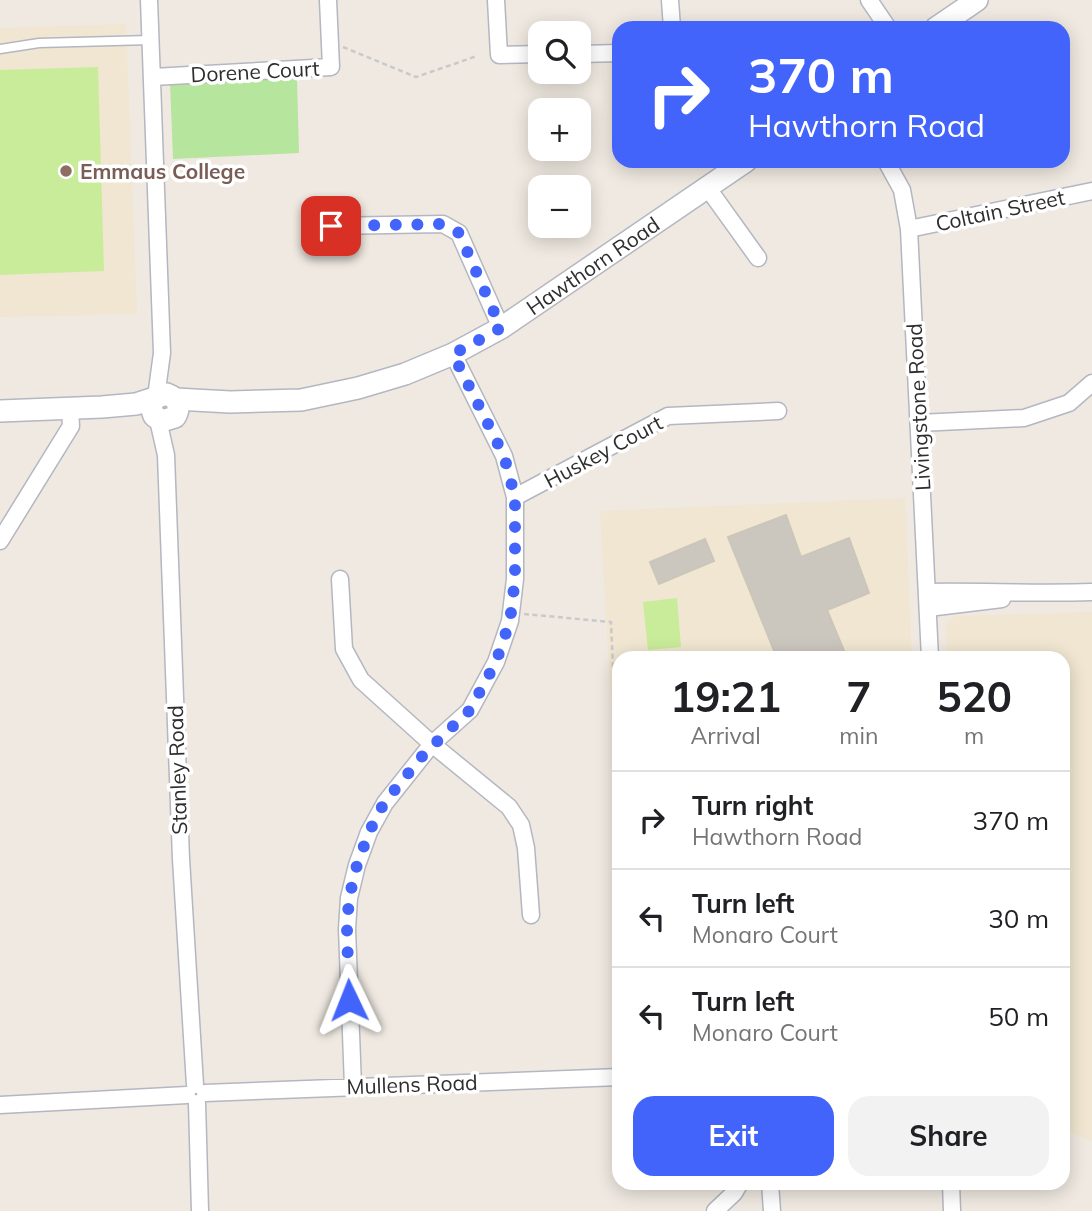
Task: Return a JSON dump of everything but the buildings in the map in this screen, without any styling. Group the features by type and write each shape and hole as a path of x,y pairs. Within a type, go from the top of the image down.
{"main road":[{"path":"946,21 977,0"},
{"name":"Hawthorn Road","path":"0,411 136,404 166,408 230,402 302,400 405,374 453,354 501,328 707,187 729,168"}],"street":[{"name":"Stanley Road","path":"149,0 181,859 196,1094 200,1211"},
{"name":"Dorene Court","path":"153,77 331,67 328,0"},
{"path":"496,0 499,55 528,54"},
{"path":"670,0 671,21"},
{"path":"869,0 883,21"},
{"path":"591,54 612,53"},
{"name":"Livingstone Road","path":"890,168 902,190 909,229 930,651"},
{"path":"707,187 758,258"},
{"name":"Coltain Street","path":"909,229 1092,191"},
{"path":"331,226 443,224 459,233 501,328"},
{"path":"353,1086 347,929 349,898 357,865 369,832 384,803 432,744 470,710 496,662 510,621 515,579 515,497 504,456 453,354"},
{"path":"919,423 1024,418 1069,403 1092,383"},
{"path":"0,541 71,426 70,409"},
{"name":"Huskey Court","path":"515,497 668,416 778,411"},
{"path":"340,579 344,649 360,680 509,807 521,825 526,848 531,915"},
{"path":"927,600 977,591 1028,594 1092,592"},
{"name":"Mullens Road","path":"0,1105 353,1086 612,1077"},
{"path":"715,1211 736,1190"},
{"path":"770,1190 772,1211"},
{"path":"951,1190 952,1211"}],"lane":[{"path":"0,50 39,43 151,40"}],"path":[{"path":"342,47 416,77 477,56"},
{"path":"524,614 611,622 612,651"}],"shaded area":[{"name":"Emmaus College","path":"126,24 137,314 0,317 0,28"},
{"path":"905,498 912,651 612,651 612,721 600,511"},
{"path":"1092,612 1092,1141 1070,1132 1070,651 947,651 946,625 954,616"}],"green space":[{"path":"98,67 104,271 0,275 0,70"},
{"path":"297,79 299,153 173,159 170,83"},
{"path":"677,598 681,647 648,650 643,602"}],"place":[{"name":"Emmaus College","path":"66,171"}],"route":[{"path":"331,226 443,224 459,233 501,328 453,354 504,456 515,497 515,579 510,621 496,662 470,710 432,744 384,803 369,832 357,865 349,898 347,929 349,1000"}]}
